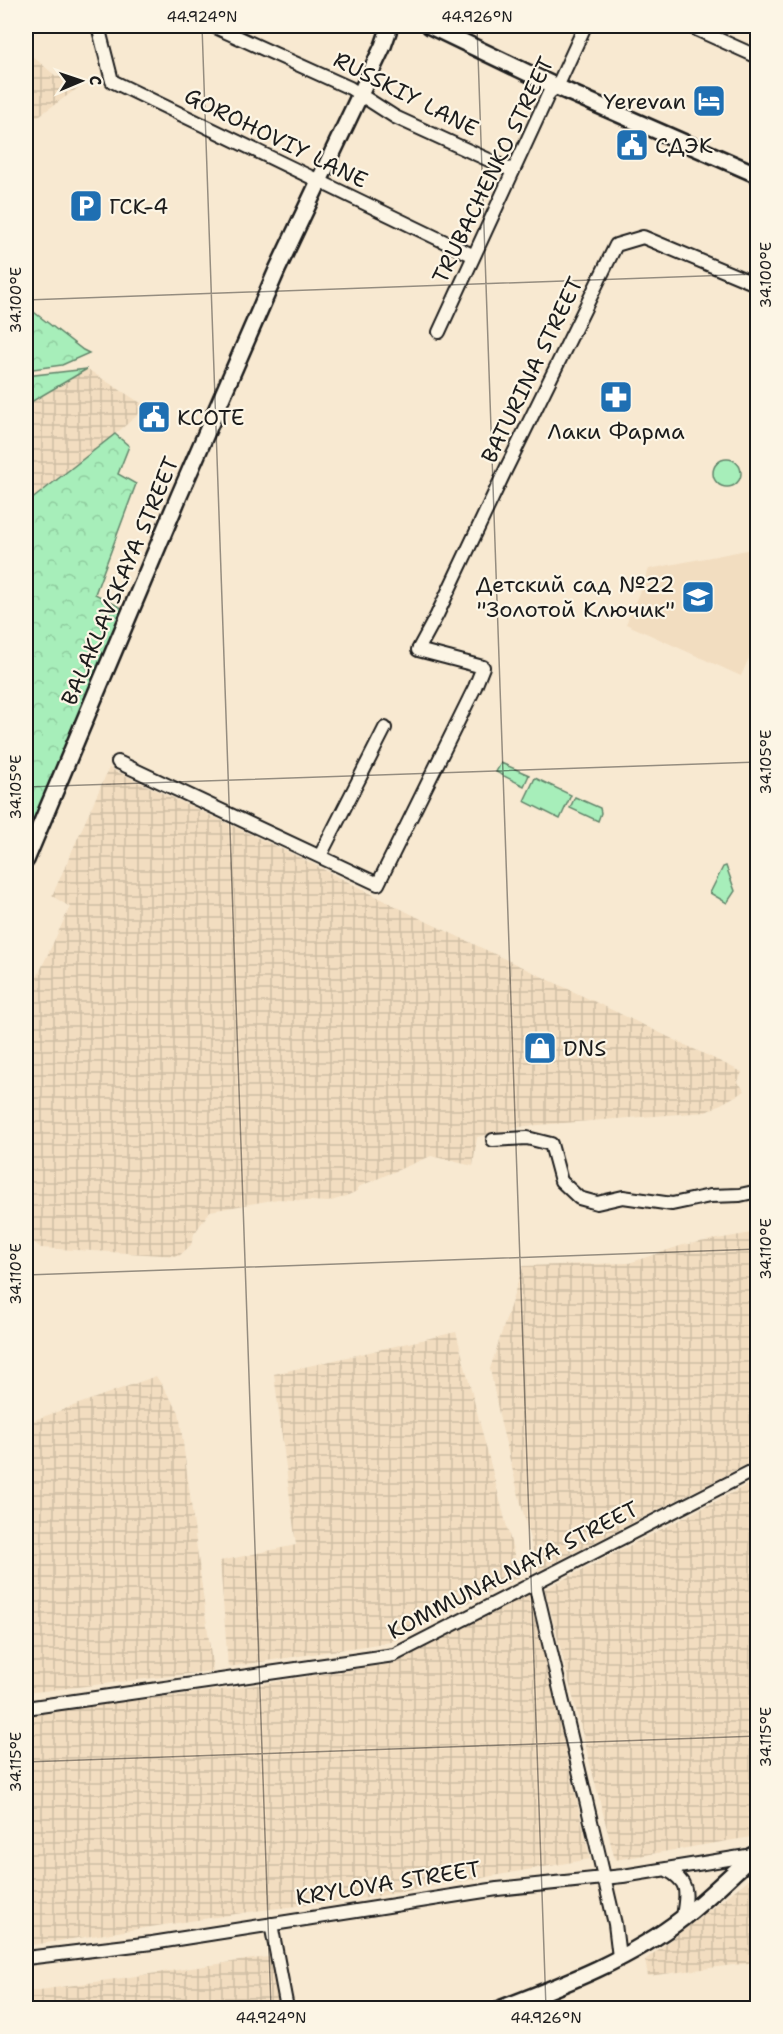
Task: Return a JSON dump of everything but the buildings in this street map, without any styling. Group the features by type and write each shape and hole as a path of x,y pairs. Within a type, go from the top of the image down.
{"main road":[{"name":"BALAKLAVSKAYA STREET","path":"26,860 277,270 383,46 390,26"},
{"path":"430,26 557,87 756,172"},
{"path":"502,2008 619,1958 653,1938 683,1917 755,1855"}],"street":[{"name":"GOROHOVIY LANE","path":"98,26 112,81 474,256"},
{"name":"RUSSKIY LANE","path":"213,26 360,93 395,117 513,171"},
{"name":"TRUBACHENKO STREET","path":"440,332 549,93 557,87 585,26"},
{"path":"689,26 758,57"},
{"name":"BATURINA STREET","path":"320,856 378,884 476,687 483,667 418,650 616,245 644,237 758,285"},
{"path":"118,762 320,856 385,728"},
{"path":"493,1140 527,1138 551,1144 561,1181 579,1198 597,1203 623,1197 672,1204 710,1196 740,1195 758,1191"},
{"name":"KOMMUNALNAYA STREET","path":"26,1708 394,1655 758,1468"},
{"path":"535,1584 615,1924 619,1958"},
{"name":"KRYLOVA STREET","path":"26,1958 153,1943 497,1888 668,1870 755,1855"},
{"path":"668,1870 679,1877 685,1886 683,1917"},
{"path":"271,1924 286,2008"}],"shaded area":[{"path":"26,51 57,77 69,75 78,88 40,115 26,121"},
{"path":"87,369 147,407 99,448 26,504 26,405"},
{"name":"Детский сад №22 \"Золотой Ключик\"","path":"757,548 757,640 741,676 626,624 649,569"},
{"path":"109,768 305,860 417,917 742,1072 738,1082 745,1091 706,1112 525,1126 477,1137 473,1166 431,1156 358,1187 357,1191 344,1197 328,1202 278,1199 210,1211 194,1234 191,1245 179,1256 41,1248 26,1236 26,988 31,990 70,907 52,896"},
{"path":"757,1232 757,1459 538,1571 501,1424 490,1369 523,1266 629,1263 683,1245"},
{"path":"456,1332 520,1577 391,1642 228,1667 220,1561 296,1545 274,1374"},
{"path":"156,1376 179,1412 213,1671 26,1693 26,1423"},
{"path":"757,1480 757,1836 615,1860 545,1589"},
{"path":"530,1593 590,1859 367,1898 262,1910 26,1946 26,1716 229,1689 395,1663"},
{"path":"757,1873 757,1962 648,1976 645,1960"},
{"path":"274,1956 282,2008 26,2008 26,1992"}],"green space":[{"path":"26,306 89,353 62,365 26,370"},
{"path":"87,369 26,405 26,376"},
{"path":"115,434 129,446 118,474 136,484 95,594 124,609 26,839 26,504"},
{"path":"727,459 737,463 741,473 737,483 727,487 717,483 713,473 717,463"},
{"path":"501,763 529,775 524,786 496,772"},
{"path":"535,778 571,795 560,819 524,801"},
{"path":"575,797 600,808 598,821 570,808"},
{"path":"726,866 735,891 727,903 710,893 723,867"}],"place":[{"name":"Yerevan","path":"709,101"},
{"name":"СДЭК","path":"632,145"},
{"name":"ГСК-4","path":"86,206"},
{"name":"Лаки Фарма","path":"616,397"},
{"name":"KCOTE","path":"154,417"},
{"name":"Детский сад №22 \"Золотой Ключик\"","path":"698,597"},
{"name":"DNS","path":"540,1048"}]}
